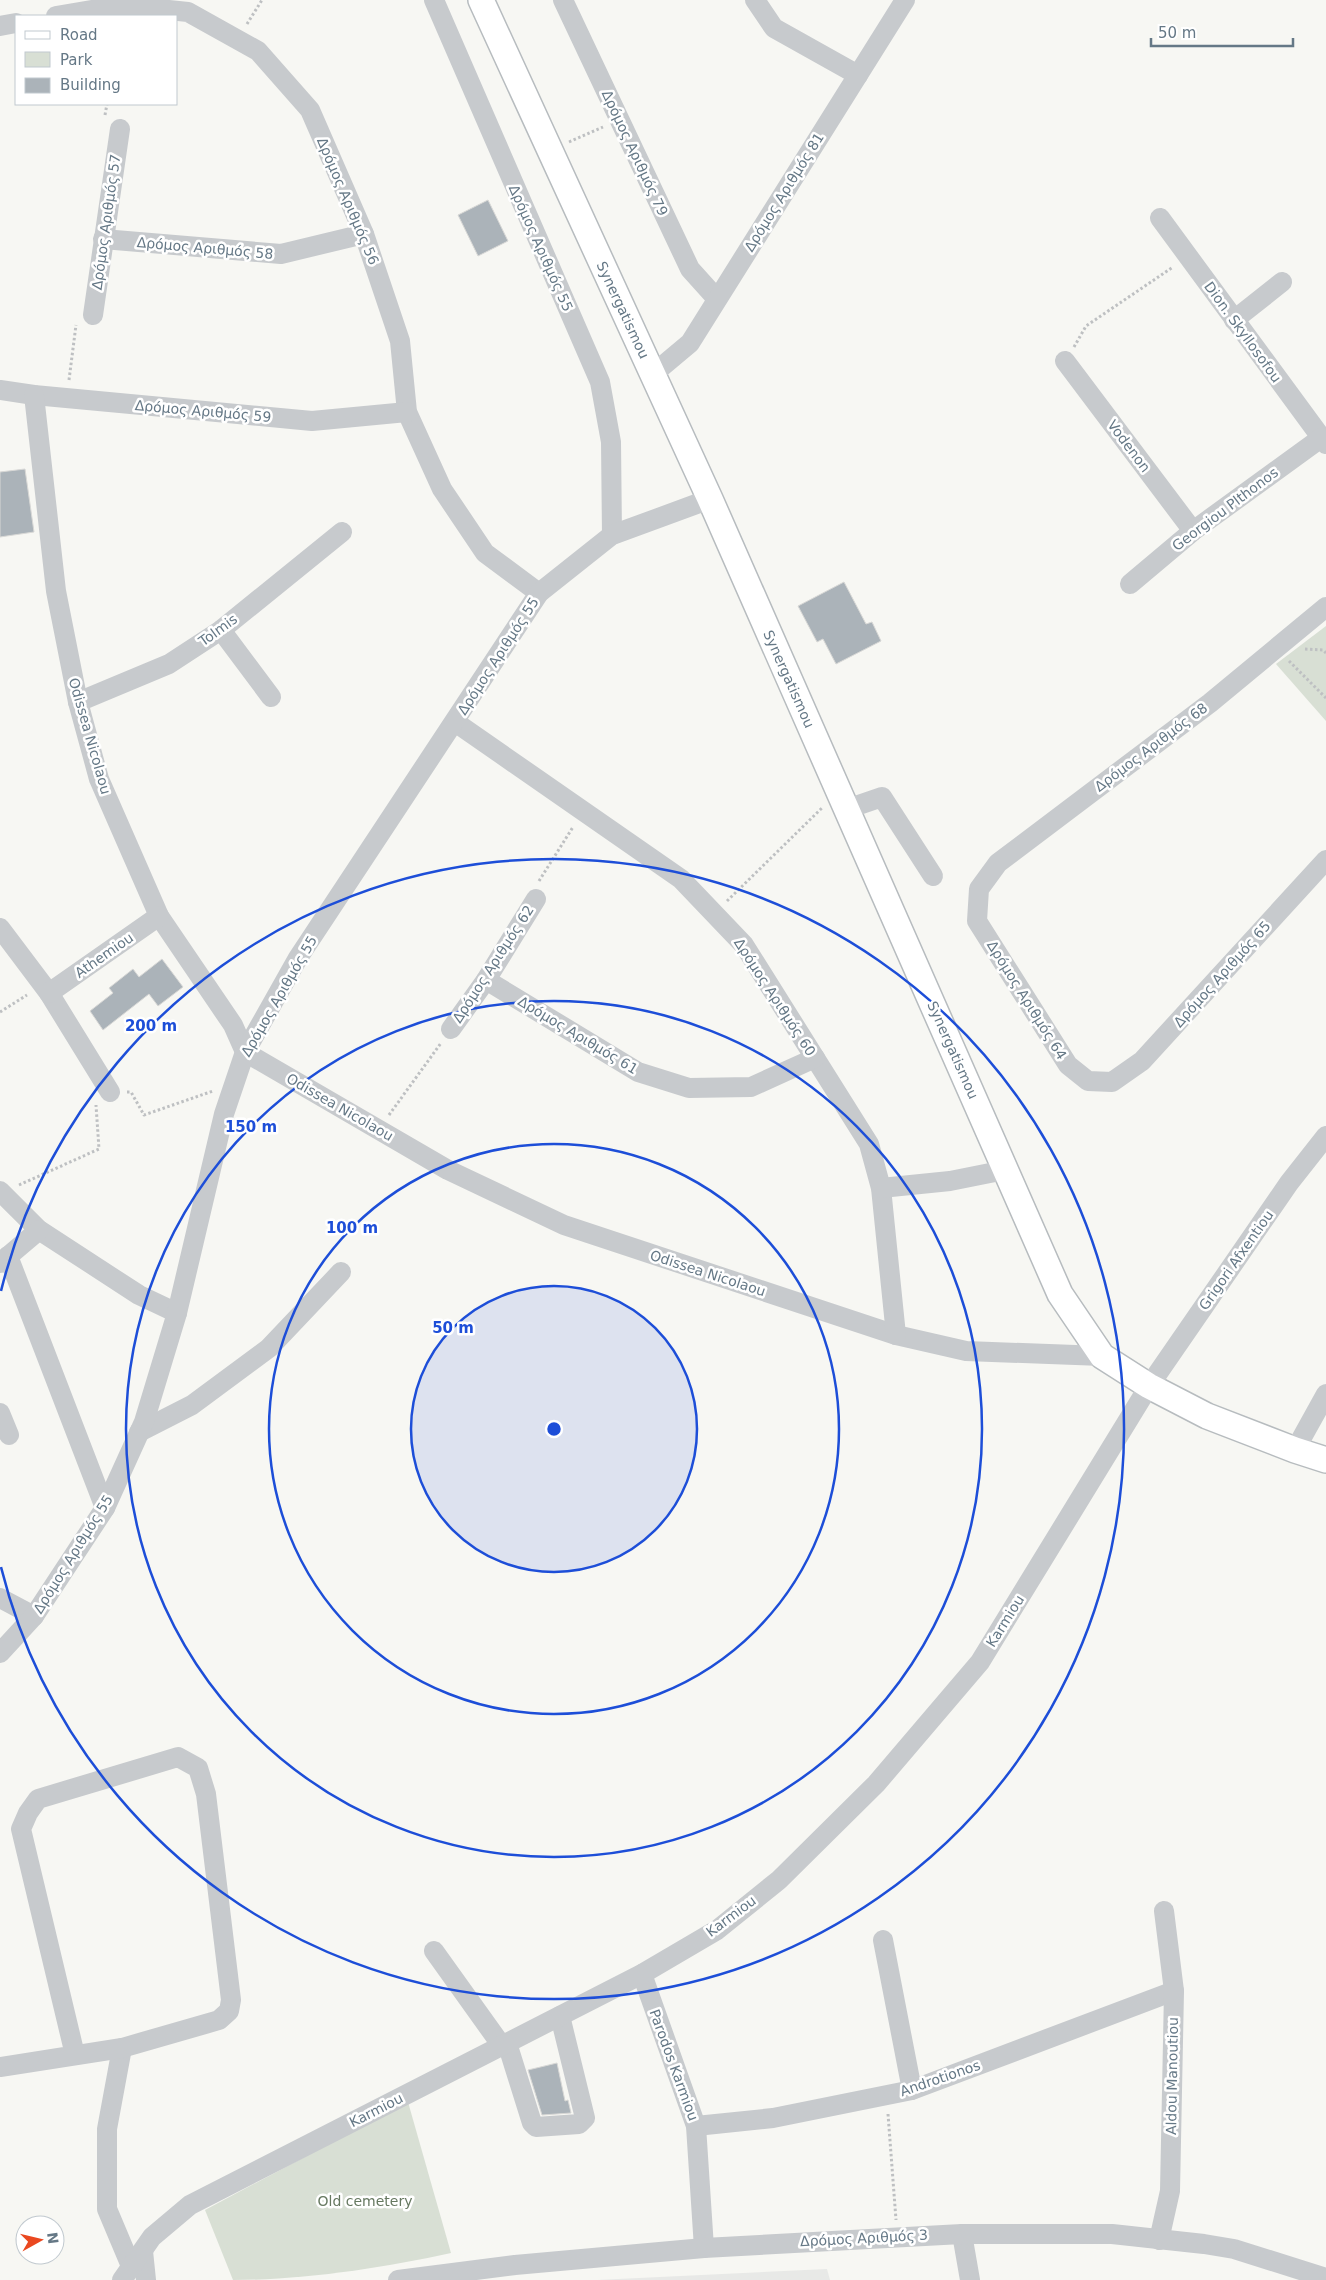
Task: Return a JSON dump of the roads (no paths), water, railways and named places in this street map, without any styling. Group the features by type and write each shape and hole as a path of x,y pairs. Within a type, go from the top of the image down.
{"main road":[{"name":"Synergatismou","path":"481,0 710,499 1060,1294 1102,1356"},
{"path":"1102,1356 1149,1386 1207,1416 1326,1460"}],"street":[{"name":"Δρόμος Αριθμός 55","path":"434,0 600,382 611,442 612,535"},
{"name":"Δρόμος Αριθμός 79","path":"563,0 690,270 717,299"},
{"path":"754,0 774,28 858,75"},
{"name":"Δρόμος Αριθμός 81","path":"653,374 690,343 905,0"},
{"name":"Δρόμος Αριθμός 56","path":"62,15 122,5 188,12 258,51 310,110 364,234 400,341 407,412 442,489 485,554 539,592"},
{"path":"0,26 15,23"},
{"name":"Δρόμος Αριθμός 57","path":"93,315 120,129"},
{"name":"Dion. Skyllosofou","path":"1160,218 1324,441"},
{"name":"Δρόμος Αριθμός 58","path":"103,239 281,254 364,234"},
{"path":"1234,320 1282,282"},
{"name":"Vodenon","path":"1065,361 1193,531"},
{"name":"Δρόμος Αριθμός 59","path":"0,390 34,395 312,422 407,412"},
{"name":"Odissea Nicolaou","path":"34,395 56,591 78,702 99,779 158,916 233,1025 245,1052 448,1170 564,1225 896,1335 966,1351 1102,1356"},
{"name":"Georgiou Plthonos","path":"1130,584 1193,531 1324,441"},
{"name":"Δρόμος Αριθμός 55","path":"0,1653 34,1616 105,1508 139,1432 177,1313 224,1114 234,1083 245,1052 298,958 539,592 612,535 710,499"},
{"name":"Tolmis","path":"78,702 169,664 222,630 342,532"},
{"name":"Δρόμος Αριθμός 68","path":"979,889 998,863 1210,703 1326,607"},
{"path":"222,630 271,697"},
{"name":"Δρόμος Αριθμός 60","path":"455,722 681,880 744,945 869,1144 881,1188 896,1335"},
{"path":"843,800 882,798 932,876"},
{"name":"Δρόμος Αριθμός 65","path":"1112,1082 1142,1061 1326,860"},
{"name":"Δρόμος Αριθμός 64","path":"979,889 976,921 1068,1065 1088,1081 1112,1082"},
{"name":"Δρόμος Αριθμός 62","path":"451,1029 486,980 536,899"},
{"name":"Athemiou","path":"46,989 158,916"},
{"path":"0,928 46,989 110,1092"},
{"name":"Δρόμος Αριθμός 61","path":"486,980 638,1072 689,1088 751,1087 815,1058"},
{"name":"Grigori Afxentiou","path":"1149,1386 1289,1183 1326,1136"},
{"path":"881,1188 950,1181 1006,1170"},
{"path":"1,1192 39,1230 139,1295 177,1313"},
{"path":"39,1230 4,1260 105,1508"},
{"path":"139,1432 192,1405 269,1348 341,1272"},
{"name":"Karmiou","path":"132,2265 152,2237 190,2205 642,1974 717,1930 779,1880 876,1784 980,1662 1149,1386"},
{"path":"1295,1450 1326,1394"},
{"path":"0,1412 9,1435"},
{"path":"0,1598 34,1616"},
{"path":"0,2068 122,2048 219,2020 229,2010 231,2000 206,1794 198,1768 178,1757 38,1799 28,1813 21,1829 75,2055"},
{"name":"Aldou Manoutiou","path":"1159,2240 1170,2191 1174,1991 1164,1911"},
{"path":"883,1940 912,2090"},
{"path":"434,1951 505,2044 532,2123 536,2127 578,2124 585,2118 560,2016"},
{"name":"Parodos Karmiou","path":"642,1974 696,2126 704,2248"},
{"name":"Androtionos","path":"696,2126 773,2118 912,2090 1174,1991"},
{"path":"122,2048 107,2129 107,2209 132,2265 146,2280"},
{"path":"962,2234 970,2280"},
{"name":"Δρόμος Αριθμός 3","path":"398,2280 515,2265 704,2248 897,2236 962,2234 1112,2234 1234,2249 1326,2278"}],"park label":[{"name":"Old cemetery","path":"365,2201"}]}
